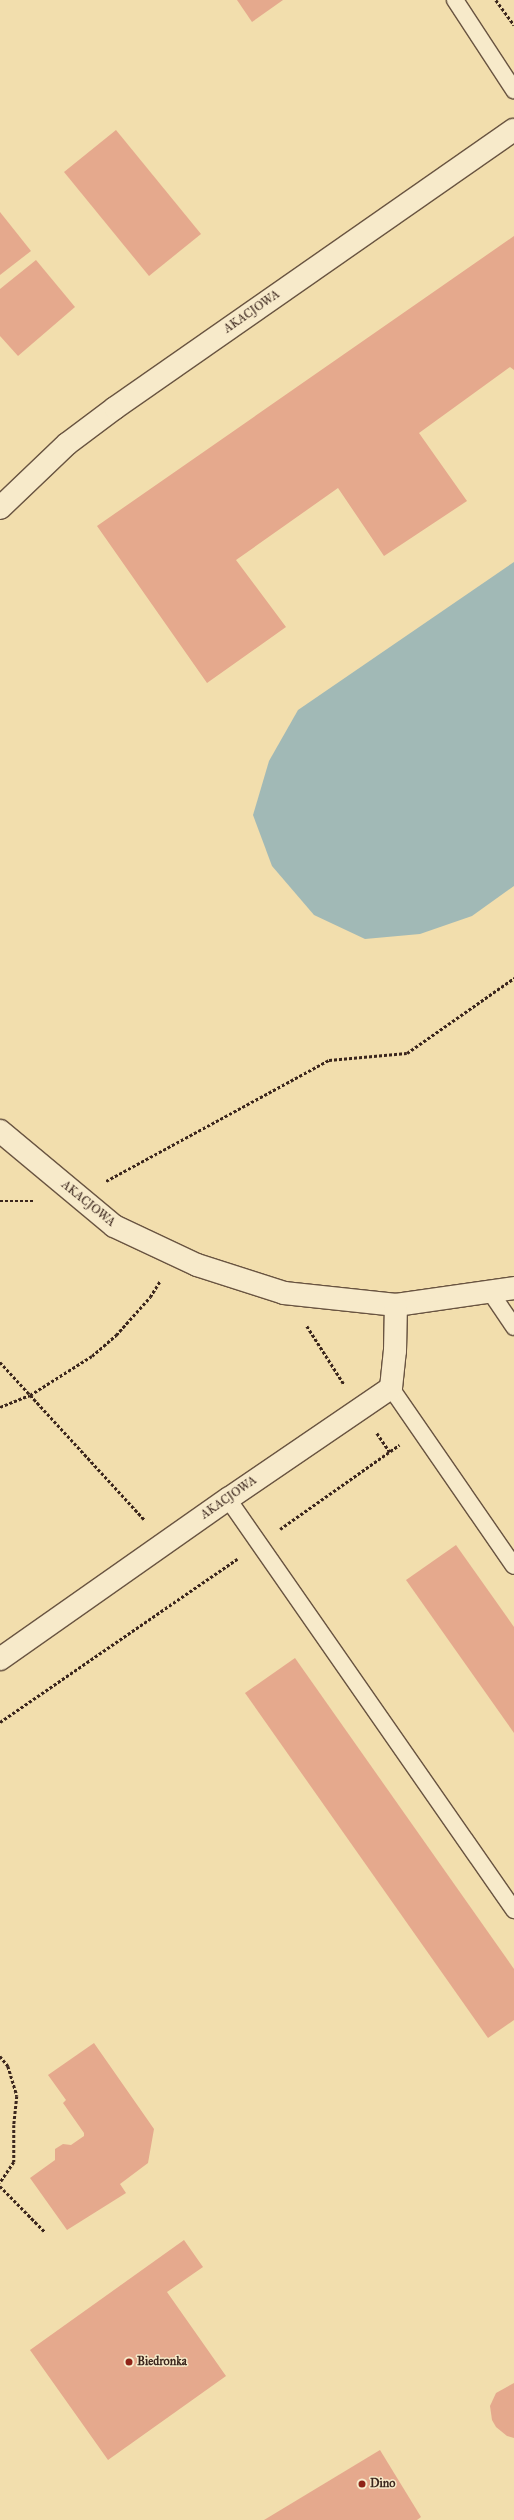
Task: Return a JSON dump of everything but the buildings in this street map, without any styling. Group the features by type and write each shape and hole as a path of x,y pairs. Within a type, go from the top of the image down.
{"street":[{"name":"AKACJOWA","path":"0,508 67,444 115,408 514,130"},
{"name":"AKACJOWA","path":"0,1131 114,1226 197,1265 284,1293 396,1305 491,1293 514,1288"},
{"path":"391,1388 395,1351 396,1305"},
{"name":"AKACJOWA","path":"0,1660 166,1542 391,1388"}],"lane":[{"path":"455,0 514,90"},
{"path":"491,1293 514,1327"},
{"path":"391,1388 419,1431 514,1566"},
{"path":"228,1499 514,1910"}],"path":[{"path":"496,0 514,25"},
{"path":"78,1196 330,1060 407,1053 514,978"},
{"path":"0,1201 37,1200"},
{"path":"0,1407 30,1395 92,1356 110,1340 150,1297 164,1274"},
{"path":"0,1362 166,1542"},
{"path":"0,1722 419,1431"},
{"path":"0,2056 8,2066 17,2096 14,2125 14,2162 0,2184 45,2232"}],"water":[{"path":"514,562 514,886 472,916 420,934 365,939 314,915 272,866 253,815 269,761 298,710"}],"place":[{"name":"Biedronka","path":"129,2362"},
{"name":"Dino","path":"362,2484"}]}
